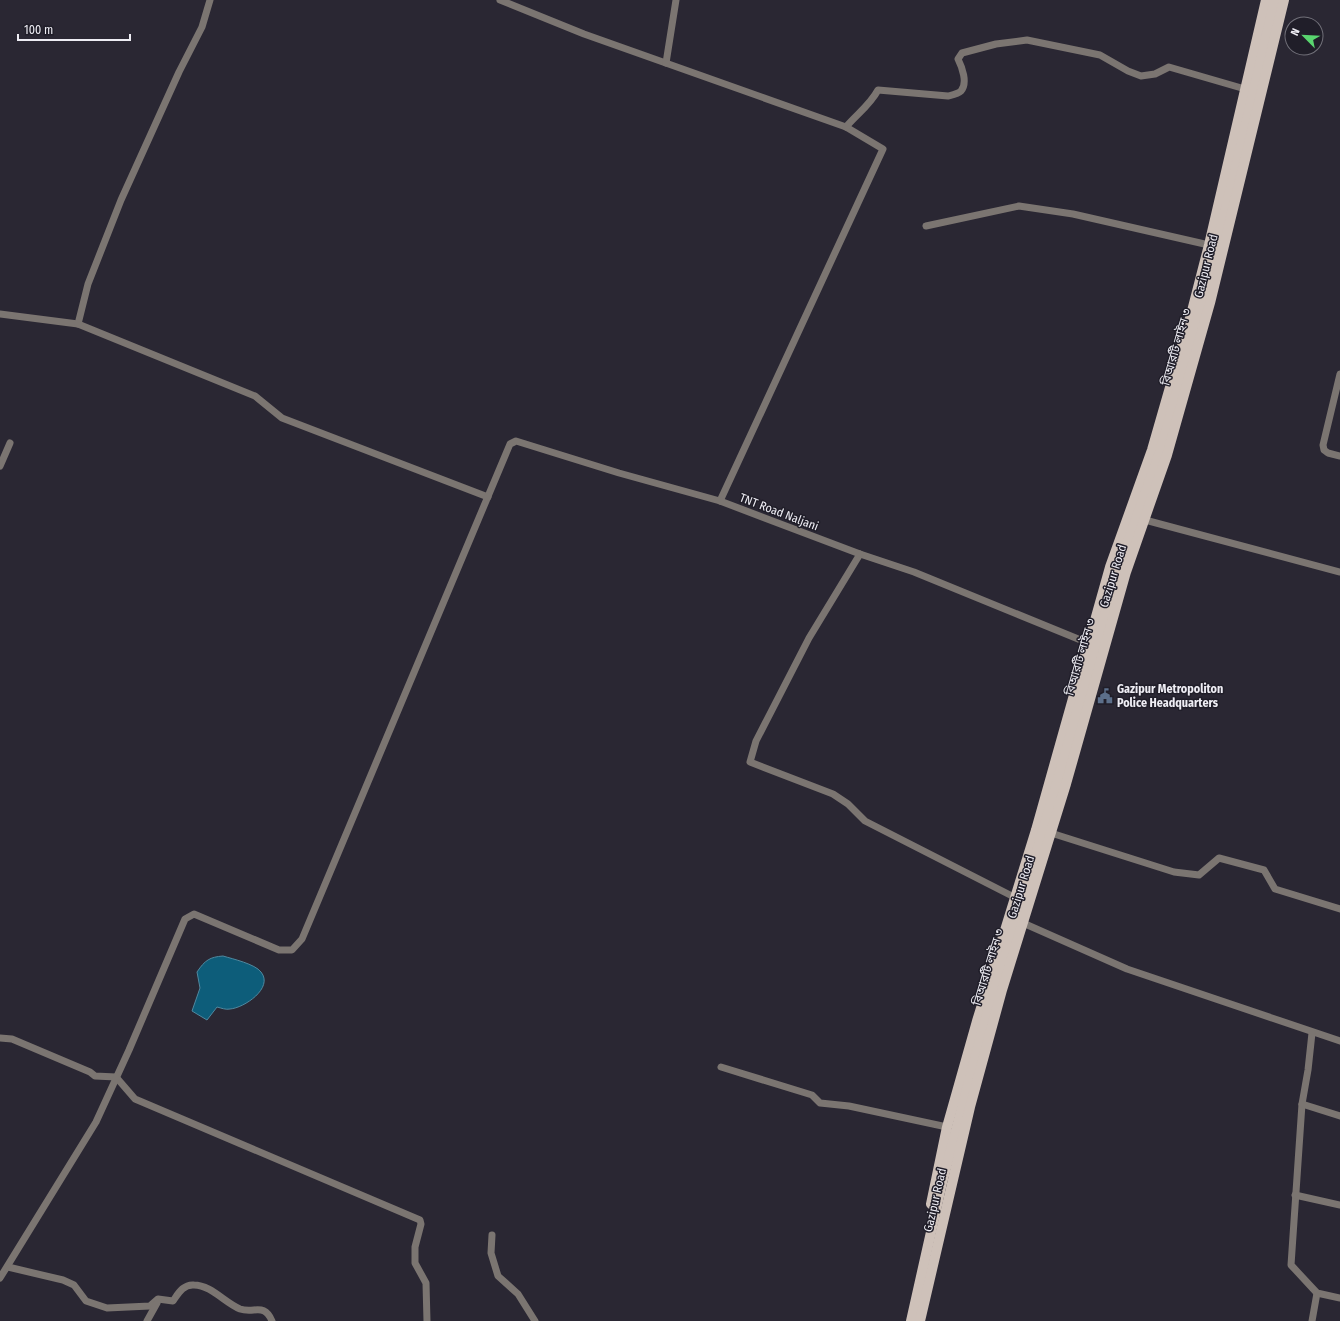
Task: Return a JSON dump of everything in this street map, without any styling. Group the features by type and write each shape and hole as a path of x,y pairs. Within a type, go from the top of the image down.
{"main road":[{"name":"Gazipur Road","path":"904,1321 947,1127 977,1021 1016,898 1110,567 1152,450 1209,245 1266,0"},
{"name":"বিআরটি লাইন ৩","path":"911,1321 941,1190 985,1021 1042,838 1118,570 1160,452 1202,302 1230,192 1275,0"},
{"name":"Gazipur Road","path":"920,1321 970,1107 1126,572 1167,455 1210,303 1284,0"}],"street":[{"path":"78,324 88,284 122,200 178,72 202,27 210,0"},
{"path":"500,0 584,34 846,127 883,149 720,501"},
{"path":"666,63 676,0"},
{"path":"846,127 855,116 868,106 878,90 948,96 959,93 962,91 964,82 963,70 958,59 962,53 996,44 1027,40 1100,55 1141,76 1155,74 1169,67 1245,89"},
{"path":"926,226 1019,206 1073,214 1209,245"},
{"path":"0,314 78,324 255,396 282,418 488,497"},
{"path":"1340,374 1323,446 1324,450 1328,453 1340,456"},
{"name":"TNT Road Naljani","path":"116,1078 185,919 194,914 279,950 292,950 302,939 510,444 516,441 619,473 720,501 860,554 914,572 1088,643"},
{"path":"0,466 10,442"},
{"path":"1145,520 1340,572"},
{"path":"860,554 809,638 756,741 750,762 833,794 848,804 865,821 1016,898"},
{"path":"1051,833 1174,872 1199,876 1219,858 1264,870 1275,889 1340,910"},
{"path":"1023,923 1127,969 1312,1033 1340,1041"},
{"path":"1312,1033 1302,1104 1291,1265 1317,1293 1340,1298"},
{"path":"0,1038 12,1039 90,1072 94,1076 116,1078 135,1099 420,1220 421,1224 415,1247 415,1262 426,1283 427,1321"},
{"path":"721,1067 812,1095 820,1103 850,1106 947,1127"},
{"path":"0,1278 96,1122 116,1078"},
{"path":"1302,1104 1340,1116"},
{"path":"1295,1195 1340,1205"},
{"path":"492,1235 491,1253 498,1276 518,1294 535,1321"},
{"path":"8,1267 63,1280 74,1286 86,1300 107,1308 150,1306 158,1299 173,1301 183,1288 194,1285 214,1291 226,1302 242,1310 263,1310 269,1314 272,1321"},
{"path":"1312,1321 1317,1293"},
{"path":"147,1321 158,1299"}],"water":[{"path":"223,956 244,962 258,969 264,978 264,984 256,996 243,1005 230,1009 217,1007 207,1020 192,1011 200,988 197,972 208,960"}],"place":[{"name":"Gazipur Metropoliton Police Headquarters","path":"1105,696"}]}
